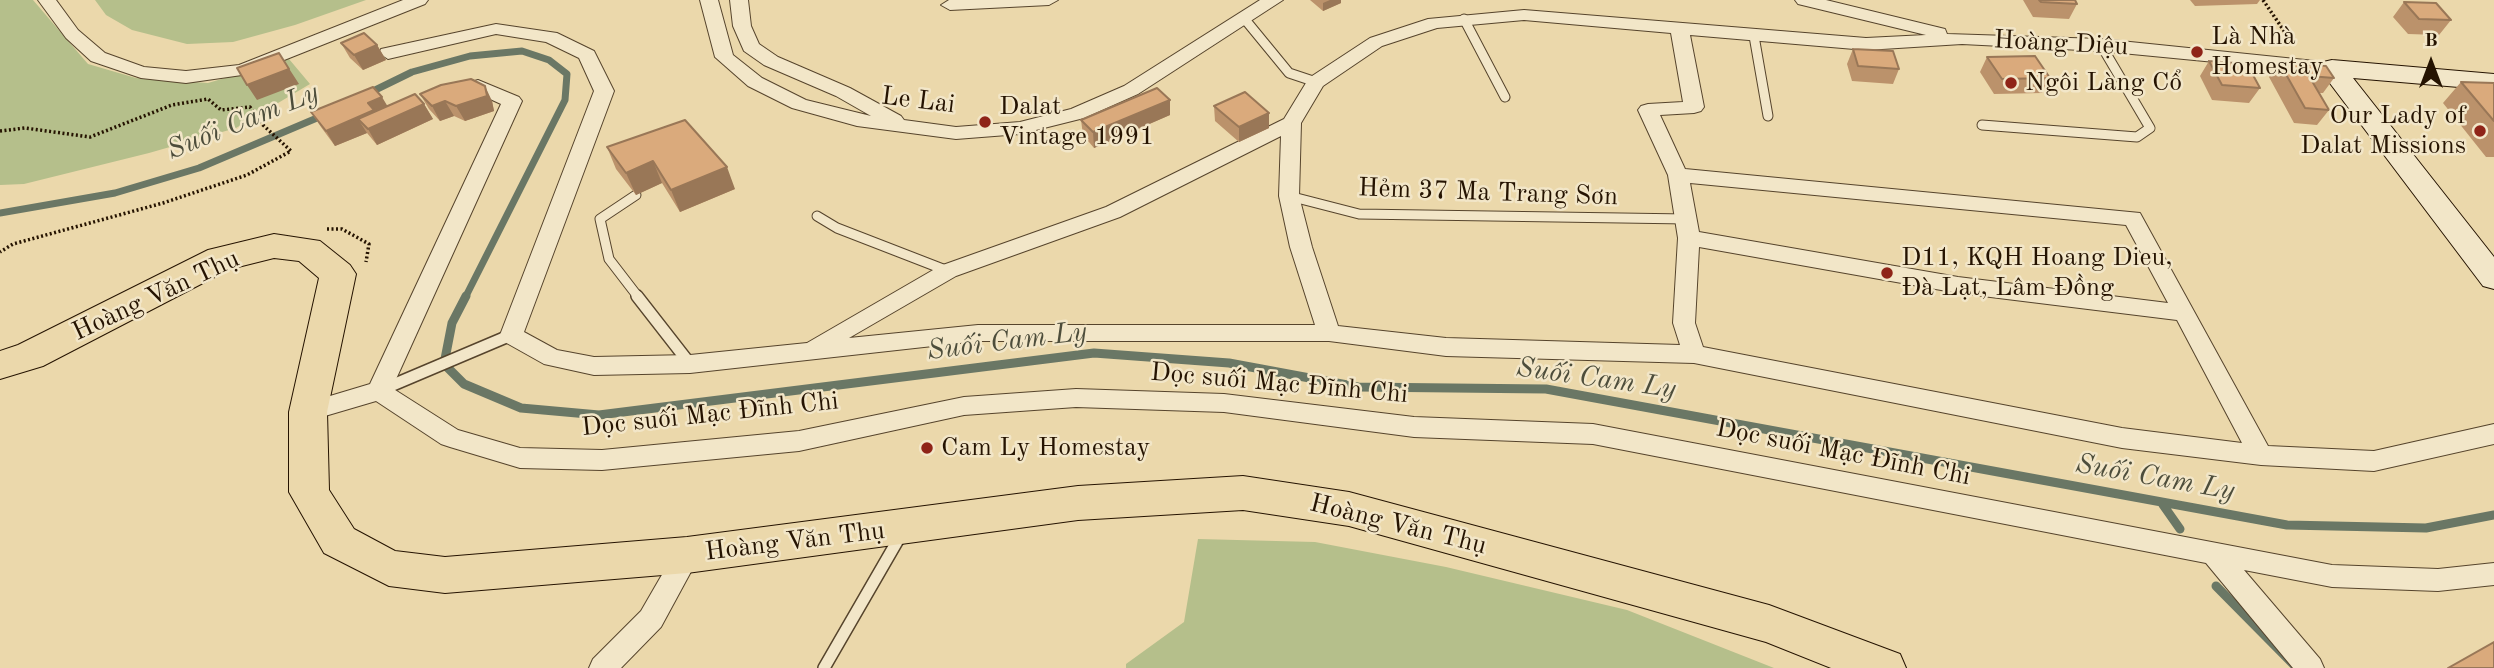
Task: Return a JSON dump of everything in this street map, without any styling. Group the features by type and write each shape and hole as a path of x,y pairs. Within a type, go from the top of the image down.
{"main road":[{"name":"Hoàng Văn Thụ","path":"0,365 30,356 220,259 274,246 307,250 338,274 308,412 309,492 339,541 389,568 445,575 687,555 1078,503 1243,493 1362,512 1769,624 1884,668"}],"street":[{"path":"47,0 72,34 99,57 141,72 186,77 242,70 419,0"},
{"name":"Le Lai","path":"709,0 724,57 755,82 799,104 858,120 956,133 1020,128 1077,114 1131,90 1243,17 1274,0"},
{"path":"739,0 742,26 751,47 771,61 843,92 909,128"},
{"path":"950,2 1049,0"},
{"path":"1804,0 1962,39"},
{"path":"1329,333 1301,247 1289,196 1292,123 1316,82 1376,42 1434,23 1524,15 1866,44 1962,39"},
{"path":"388,52 496,29 551,37 587,55 604,91 511,335 552,358 594,366 690,364 978,333 1329,333 1446,346 1694,354 2122,438 2261,455 2374,461 2494,434"},
{"path":"1680,30 1694,107 1648,110 1678,175 1688,228 1684,323 1694,354"},
{"name":"Hoàng Diệu","path":"1962,39 2101,45 2494,82"},
{"path":"2332,68 2494,278"},
{"path":"308,412 379,391 512,101 478,86 438,98"},
{"path":"809,351 948,271 1112,212 1292,123"},
{"path":"1678,175 2133,218 2261,455"},
{"path":"1688,228 1958,285 2184,313"},
{"name":"Dọc suối Mạc Đĩnh Chi","path":"379,391 450,437 520,458 603,460 799,441 964,406 1076,398 1224,403 1415,427 1593,434 2332,576 2438,580 2494,574"},
{"path":"603,668 651,619 687,555"},
{"path":"2215,555 2310,668"}],"lane":[{"path":"1243,17 1289,73 1316,82"},
{"path":"1464,19 1505,97"},
{"path":"1754,36 1768,116"},
{"path":"1982,125 2137,137 2150,128 2101,45"},
{"path":"636,195 600,219 609,259 690,364"},
{"name":"Hẻm 37 Ma Trang Sơn","path":"1289,196 1359,214 1688,228"},
{"path":"817,216 837,228 948,271"},
{"path":"379,391 511,335"},
{"path":"824,668 905,528"}],"path":[{"path":"2263,0 2279,24"},
{"path":"0,131 25,128 90,137 172,105 208,99 221,110 250,107 263,125 291,151 247,175 163,203 13,244 0,252"}],"green space":[{"path":"0,0 33,0 88,64 136,78 208,83 289,59 310,84 236,128 24,184 0,185"},
{"path":"95,0 366,0 295,25 233,42 187,44 132,30 106,15"},
{"path":"1198,539 1315,542 1446,567 1627,610 1774,668 1126,668 1126,664 1184,622"}],"building":[{"path":"2039,0 2075,0 2077,4 2041,2"},
{"path":"2404,2 2436,3 2451,20 2419,19"},
{"path":"364,33 377,45 354,55 341,43"},
{"path":"1853,49 1893,51 1899,69 1858,66"},
{"path":"279,53 289,69 247,85 237,68"},
{"path":"2035,56 2050,78 2002,79 1987,57"},
{"path":"2209,61 2247,64 2260,88 2222,85"},
{"path":"2279,62 2326,66 2334,78 2309,76 2329,110 2305,108"},
{"path":"471,79 485,86 487,96 456,106 445,101 432,106 420,94 441,85"},
{"path":"2461,82 2494,83 2494,121"},
{"path":"373,87 382,97 368,103 374,110 326,131 311,112"},
{"path":"1157,88 1170,100 1093,132 1081,120"},
{"path":"1245,92 1269,113 1239,127 1214,106"},
{"path":"415,94 424,104 368,129 358,119"},
{"path":"685,120 727,167 671,190 653,161 626,173 607,147"},
{"path":"2494,642 2494,668 2448,668"}],"waterway":[{"name":"Suối Cam Ly","path":"367,94 412,72 470,56 522,51 549,60 567,74 565,100 465,298"},
{"name":"Suối Cam Ly","path":"0,213 115,193 199,168 324,115"},
{"name":"Suối Cam Ly","path":"466,296 452,323 444,364 464,384 521,408 599,415 1094,353 1229,363 1358,387 1546,389 2287,525 2426,528 2494,515"},
{"path":"2161,502 2180,529"},
{"path":"2216,586 2297,668"}],"place":[{"name":"Là Nhà Homestay","path":"2197,52"},
{"name":"Ngôi Làng Cổ","path":"2011,83"},
{"name":"Dalat Vintage 1991","path":"985,122"},
{"name":"Our Lady of Dalat Missions","path":"2480,131"},
{"name":"D11, KQH Hoang Dieu, Đà Lạt, Lâm Đồng","path":"1887,273"},
{"name":"Cam Ly Homestay","path":"927,448"}]}
